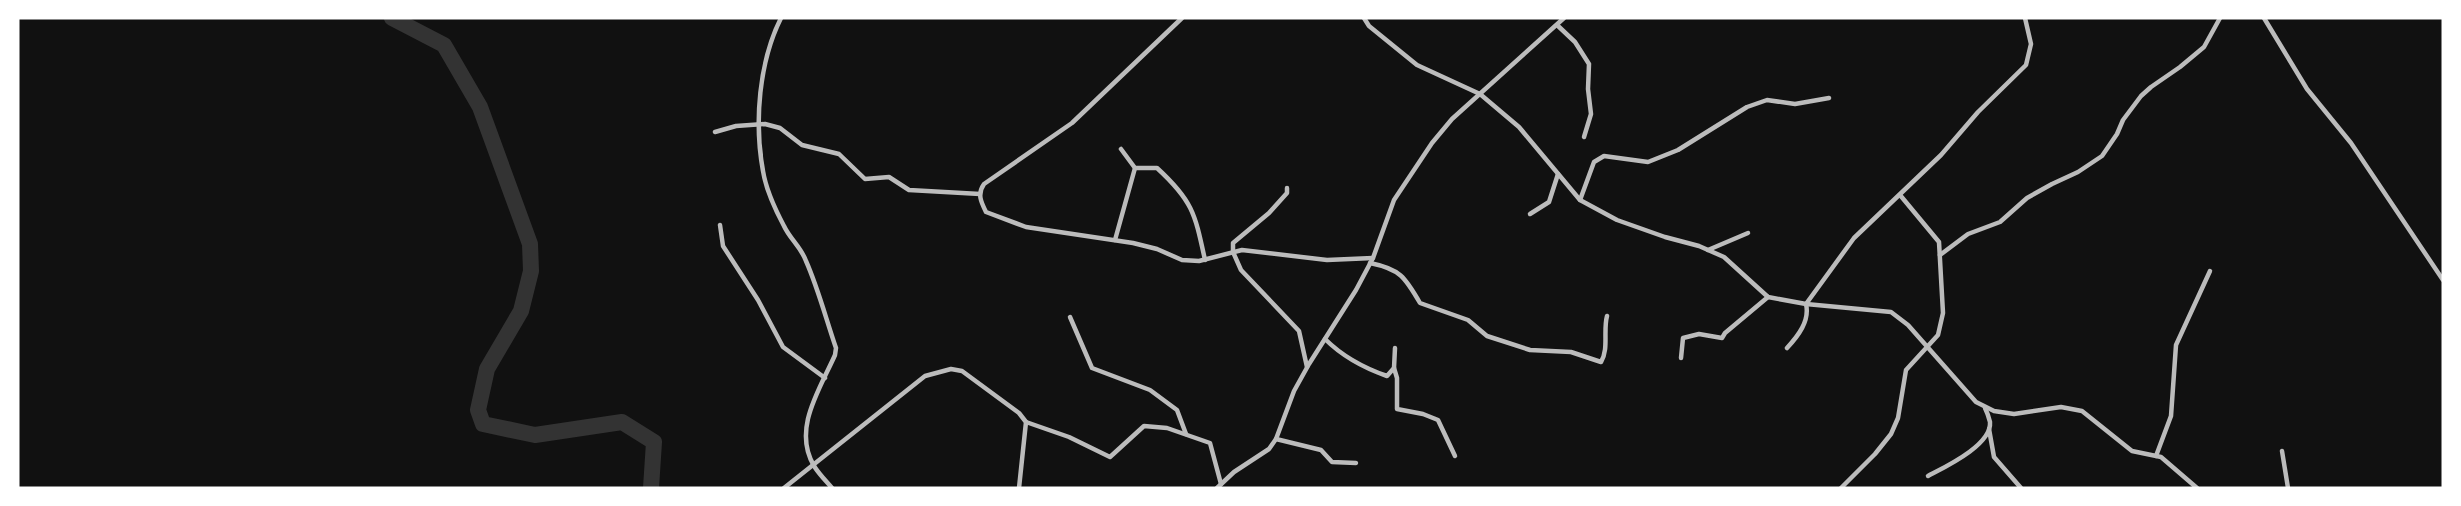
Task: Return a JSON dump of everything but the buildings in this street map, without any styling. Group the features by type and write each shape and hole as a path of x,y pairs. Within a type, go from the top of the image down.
{"street":[{"path":"782,18 769,47 758,125 763,170 768,190 785,229 800,248 808,264 836,348 835,355 810,409 806,426 806,446 814,466 832,488"},
{"path":"1182,18 1072,123 984,184 980,200 986,212 1026,227 1115,240 1157,249 1182,260 1205,260 1233,252 1253,251 1327,260 1371,260 1399,272 1406,278 1420,303 1468,320 1487,336 1530,350 1571,352 1601,362 1605,356 1607,316"},
{"path":"1364,18 1367,24 1417,65 1480,94 1519,127 1580,200 1617,220 1725,257 1768,297 1806,304 1891,312 1908,325 1976,402 1985,408 2014,414 2061,407 2082,411 2132,451 2156,456 2169,463 2197,488"},
{"path":"1219,486 1234,472 1269,449 1276,439 1294,392 1307,367 1356,290 1371,260 1394,200 1432,143 1452,119 1564,18"},
{"path":"1788,348 1803,326 1808,313 1806,304 1854,238 1941,155 1978,112 2026,65 2031,44 2025,18"},
{"path":"1940,255 1968,234 2000,222 2027,198 2078,172 2102,156 2117,134 2123,120 2141,96 2180,68 2204,47 2220,18"},
{"path":"2264,18 2307,89 2351,144 2443,280"},
{"path":"1557,25 1575,42 1589,64 1588,89 1591,114 1584,137"},
{"path":"1580,200 1594,162 1604,156 1648,162 1678,150 1747,107 1767,100 1795,104 1829,98"},
{"path":"715,132 736,126 758,125 780,128 802,145 839,154 865,178 889,177 909,190 980,194"},
{"path":"1121,149 1135,168"},
{"path":"1115,240 1135,168"},
{"path":"1135,168 1157,168 1178,187 1195,214 1205,260"},
{"path":"1530,214 1549,202 1558,174"},
{"path":"1287,188 1287,192 1269,213 1233,243 1233,252 1241,270 1299,331 1307,367"},
{"path":"1841,488 1875,454 1891,434 1898,418 1906,370 1929,348 1938,335 1943,314 1939,242 1900,195"},
{"path":"720,225 723,246 758,300 783,347 825,378"},
{"path":"1708,250 1748,233"},
{"path":"2156,456 2171,416 2176,345 2210,271"},
{"path":"1681,358 1683,338 1699,334 1722,338 1768,297"},
{"path":"1070,317 1092,368 1150,390 1177,410 1186,435"},
{"path":"1325,339 1337,351 1366,368 1387,376 1394,368"},
{"path":"1395,348 1397,409 1423,414 1438,420 1455,456"},
{"path":"784,488 926,376 941,371 962,371 1019,413 1026,422 1069,437 1110,457 1144,426 1167,429 1210,443 1219,486"},
{"path":"1985,408 1990,422 1994,457 2021,488"},
{"path":"1019,488 1026,422"},
{"path":"1928,476 1956,461 1982,441 1989,429"},
{"path":"1276,439 1321,450 1332,462 1356,463"},
{"path":"2282,451 2289,488"}],"waterway":[{"path":"392,18 444,45 480,107 530,244 531,271 521,311 487,369 478,410 483,424 535,435 622,422 654,442 651,488"}]}
